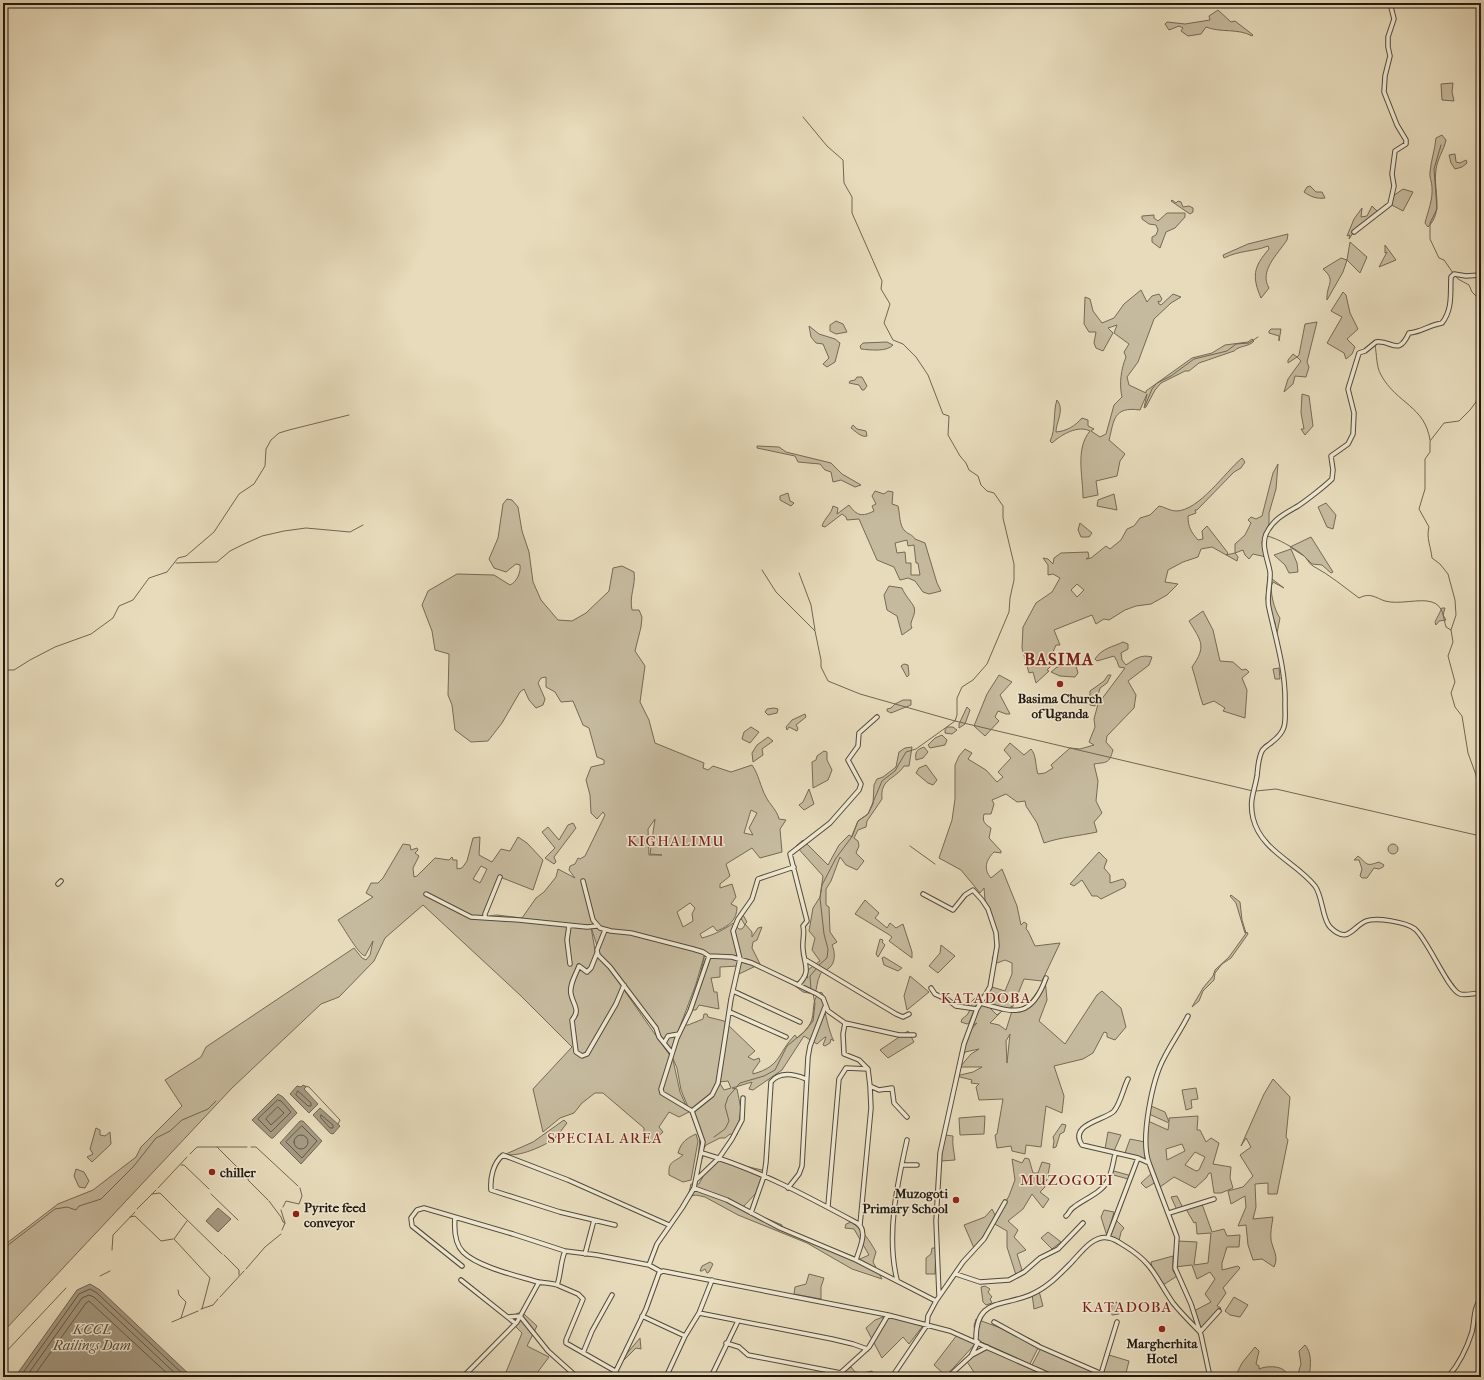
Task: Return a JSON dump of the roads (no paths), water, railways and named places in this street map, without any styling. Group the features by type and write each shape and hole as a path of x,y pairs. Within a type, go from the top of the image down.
{"street":[{"path":"1354,232 1390,204 1394,186 1392,174 1395,151 1406,144 1406,140 1397,125 1384,92 1385,76 1390,56 1388,37 1394,19 1390,3"},
{"path":"1481,275 1466,276 1454,274 1451,277 1451,304 1447,316 1442,323 1432,324 1423,331 1409,333 1405,342 1400,346 1376,342 1365,351 1359,353 1348,389 1354,413 1354,429 1348,444 1331,456 1333,470 1332,479 1299,505 1279,517 1265,536 1265,552 1270,569 1268,606 1282,660 1285,687 1285,726 1280,736 1262,749 1258,761 1250,804 1253,819 1260,835 1269,846 1316,887 1328,926 1344,935 1351,933 1366,921 1371,920 1382,919 1408,926 1416,930 1456,992 1465,995 1481,993"},
{"path":"798,985 806,974 806,960 803,945 806,917 791,853 830,823 854,797 861,787 848,760 858,746 859,733 877,717"},
{"path":"692,1111 712,1095 718,1083 733,991 740,959 733,930 738,919 752,899 758,879 794,867"},
{"path":"485,918 485,914 500,877"},
{"path":"583,881 593,920 597,926 605,930 631,933 693,949 703,952 709,956 740,959 770,970 823,998 825,1006 836,1018 846,1023 899,1035 914,1035"},
{"path":"923,894 953,910 965,895 972,890 985,904 996,933 997,946 990,987 977,1009 958,1066 939,1158 936,1221 939,1295"},
{"path":"426,894 451,906 466,916 569,926 597,926"},
{"path":"569,926 567,940 570,964"},
{"path":"605,930 590,970 587,972 579,966 570,993 577,1007 575,1016 572,1020 576,1052 582,1056 587,1054 616,1004 624,985"},
{"path":"597,953 624,985 656,1028 659,1037 672,1053"},
{"path":"649,1265 657,1244 694,1188 702,1153 703,1138 692,1111 661,1091 672,1053 690,1011 709,956"},
{"path":"806,960 896,1014 903,1016 909,1014"},
{"path":"980,1003 1009,1011 1025,1009 1037,998 1046,978"},
{"path":"931,988 935,994 948,1000 956,1006 977,1009"},
{"path":"733,991 800,1022"},
{"path":"788,1188 799,1174 802,1166 806,1079 810,1046 825,1006"},
{"path":"730,1012 786,1037"},
{"path":"1188,1016 1163,1059 1155,1081 1147,1123 1146,1150 1148,1163 1169,1213 1177,1238 1175,1268 1191,1304 1200,1332 1210,1377"},
{"path":"846,1023 843,1034 844,1054 859,1060 868,1069 871,1108 860,1225 863,1232 856,1260"},
{"path":"664,1042 668,1036 679,1034"},
{"path":"828,1206 839,1079 846,1068 868,1069"},
{"path":"751,1213 764,1176 767,1157 771,1082 778,1076 784,1075 794,1075 806,1079"},
{"path":"1128,1079 1114,1111 1087,1125 1081,1131 1079,1137 1082,1145 1115,1154 1140,1158 1148,1163"},
{"path":"870,1086 878,1090 891,1088 894,1103 907,1117"},
{"path":"696,1179 719,1158 742,1120 743,1098"},
{"path":"897,1280 894,1261 894,1221 897,1189 907,1140"},
{"path":"1108,1237 1140,1158 1146,1150"},
{"path":"702,1153 743,1166 828,1206 860,1225"},
{"path":"1066,1216 1073,1207 1084,1202 1107,1182 1115,1154"},
{"path":"615,1225 560,1212 491,1190 492,1176 499,1159 503,1155 568,1180 669,1225"},
{"path":"902,1165 917,1165"},
{"path":"694,1188 727,1200 780,1228 856,1260 936,1301"},
{"path":"1169,1213 1214,1199"},
{"path":"892,1377 927,1325 928,1316 939,1295 956,1274 963,1262 984,1239 1005,1202"},
{"path":"462,1266 420,1233 411,1224 414,1212 422,1208 565,1251 649,1265 660,1271 888,1315 927,1325 950,1331 977,1342 1054,1377"},
{"path":"455,1217 456,1238 463,1252 481,1265 539,1282 557,1285 578,1294 583,1299 565,1341 566,1343 615,1371"},
{"path":"586,1254 594,1220"},
{"path":"956,1274 980,1282 1009,1280 1024,1272 1040,1258 1058,1249 1083,1224"},
{"path":"972,1355 977,1342 978,1321 987,1308 1031,1294 1051,1284 1090,1243 1098,1238 1108,1237 1130,1249 1145,1260 1153,1269 1174,1304 1200,1332"},
{"path":"557,1285 559,1268 565,1251"},
{"path":"613,1377 642,1316 660,1271"},
{"path":"461,1280 515,1323"},
{"path":"666,1377 685,1336 699,1313 712,1280"},
{"path":"463,1377 515,1323 539,1282"},
{"path":"583,1353 592,1331 612,1294"},
{"path":"1448,1377 1465,1351 1472,1330 1475,1308 1481,1298"},
{"path":"1200,1332 1219,1311"},
{"path":"699,1313 832,1339 867,1349"},
{"path":"836,1377 867,1349 888,1315"},
{"path":"508,1317 520,1316"},
{"path":"520,1316 548,1351 577,1377"},
{"path":"642,1316 685,1336"},
{"path":"711,1377 726,1343 738,1321"},
{"path":"994,1322 1034,1344 1109,1377"},
{"path":"1101,1374 1117,1322"},
{"path":"726,1343 739,1347 748,1355 841,1373"},
{"path":"948,1377 972,1355 987,1347"}],"water":[{"path":"303,1085 306,1087 304,1089 318,1104 309,1113 290,1094 297,1086 301,1087"},
{"path":"278,1094 283,1097 297,1113 273,1138 271,1138 252,1120"},
{"path":"320,1108 340,1126 333,1134 330,1133 313,1115"},
{"path":"300,1121 303,1121 322,1141 301,1164 280,1143"},
{"path":"218,1208 231,1219 218,1232 206,1221"},
{"name":"KCCL Railings Dam","path":"90,1284 100,1290 192,1377 15,1377 77,1290"}],"waterway":[{"path":"803,117 827,146 843,160 844,183 852,197 852,213 882,281 881,289 890,304 884,323 893,340 903,344 916,357 928,375 943,414 949,416 948,435 969,470 978,476 981,485 987,491 994,493 1003,506 1003,518 1014,564 1014,580 1009,612 987,664 973,680 962,687 957,698 957,715 955,721 916,749 906,752 895,771 882,781 868,814 858,821 851,838 836,858 822,885 820,898 824,934 828,949 827,958 819,965"},
{"path":"1441,145 1434,169 1437,209 1430,223 1430,239 1439,258 1444,260 1453,273"},
{"path":"1455,275 1458,279 1469,285 1472,292 1481,301"},
{"path":"1145,406 1152,389 1157,383 1171,376 1194,359 1227,351 1236,344 1249,343 1258,337"},
{"path":"1375,345 1379,372 1387,385 1417,412 1427,429 1430,440"},
{"path":"1451,630 1456,615 1455,600 1448,574 1440,564 1432,558 1428,539 1429,527 1419,509 1425,489 1425,459 1430,452 1430,441 1444,423 1459,421 1476,402 1478,393 1481,391"},
{"path":"3,666 8,670 14,670 55,647 91,634 113,618 119,606 133,600 149,578 167,572 178,558 186,556 214,532 239,494 254,484 265,466 266,449 271,440 279,433 349,415"},
{"path":"176,563 217,562 230,551 242,545 262,536 284,531 306,528 350,532 363,525"},
{"path":"1267,536 1295,549 1312,565 1359,598 1363,596 1370,596 1391,602 1427,601 1439,606 1446,627 1451,630 1453,642 1448,656 1455,682 1451,693 1455,707 1462,716 1468,753 1476,775 1481,811"},
{"path":"762,570 776,592 815,631 821,667 828,681 860,694 955,721 1253,791"},
{"path":"799,573 811,605 815,630"},
{"path":"1256,791 1276,789 1476,835 1481,829"},
{"path":"910,846 935,864"},
{"path":"811,990 810,976 817,968"},
{"path":"714,1137 725,1129 729,1121 725,1106 728,1097 740,1083 764,1076 775,1070 787,1046 804,1032 813,1021 815,1004 813,993"},
{"path":"305,1086 309,1087 340,1120 338,1124"},
{"path":"3,1249 55,1209 67,1207 76,1210 79,1206 101,1199 133,1167 156,1138 170,1131 182,1120 208,1109 216,1101"},
{"path":"190,1154 197,1147 247,1147"},
{"path":"217,1147 268,1200"},
{"path":"251,1147 256,1147 298,1186"},
{"path":"158,1188 187,1157"},
{"path":"181,1165 184,1165 209,1189"},
{"path":"283,1207 286,1201 299,1204 302,1196 300,1188"},
{"path":"137,1209 156,1190"},
{"path":"152,1194 160,1193 177,1210"},
{"path":"211,1194 238,1220"},
{"path":"269,1201 285,1223"},
{"path":"281,1210 285,1223 282,1230"},
{"path":"178,1211 222,1254"},
{"path":"112,1250 113,1235 135,1212"},
{"path":"130,1217 135,1216 161,1241 173,1239"},
{"path":"187,1221 174,1239 210,1278 202,1309"},
{"path":"246,1269 265,1247 281,1234"},
{"path":"224,1255 239,1270 239,1275"},
{"path":"100,1276 110,1271"},
{"path":"220,1297 244,1271"},
{"path":"3,1355 66,1288"},
{"path":"178,1290 179,1295 186,1302 181,1318"},
{"path":"201,1309 213,1305 218,1299"},
{"path":"172,1322 198,1311"}],"place":[{"name":"Basima Church of Uganda","path":"1060,684"},
{"name":"chiller","path":"212,1172"},
{"name":"Muzogoti Primary School","path":"956,1200"},
{"name":"Pyrite feed conveyor","path":"296,1214"},
{"name":"Margherhita Hotel","path":"1162,1329"}],"district":[{"name":"BASIMA","path":"1059,659"},
{"name":"KIGHALIMU","path":"676,841"},
{"name":"KATADOBA","path":"986,998"},
{"name":"SPECIAL AREA","path":"605,1138"},
{"name":"MUZOGOTI","path":"1067,1180"},
{"name":"KATADOBA","path":"1127,1307"}]}
